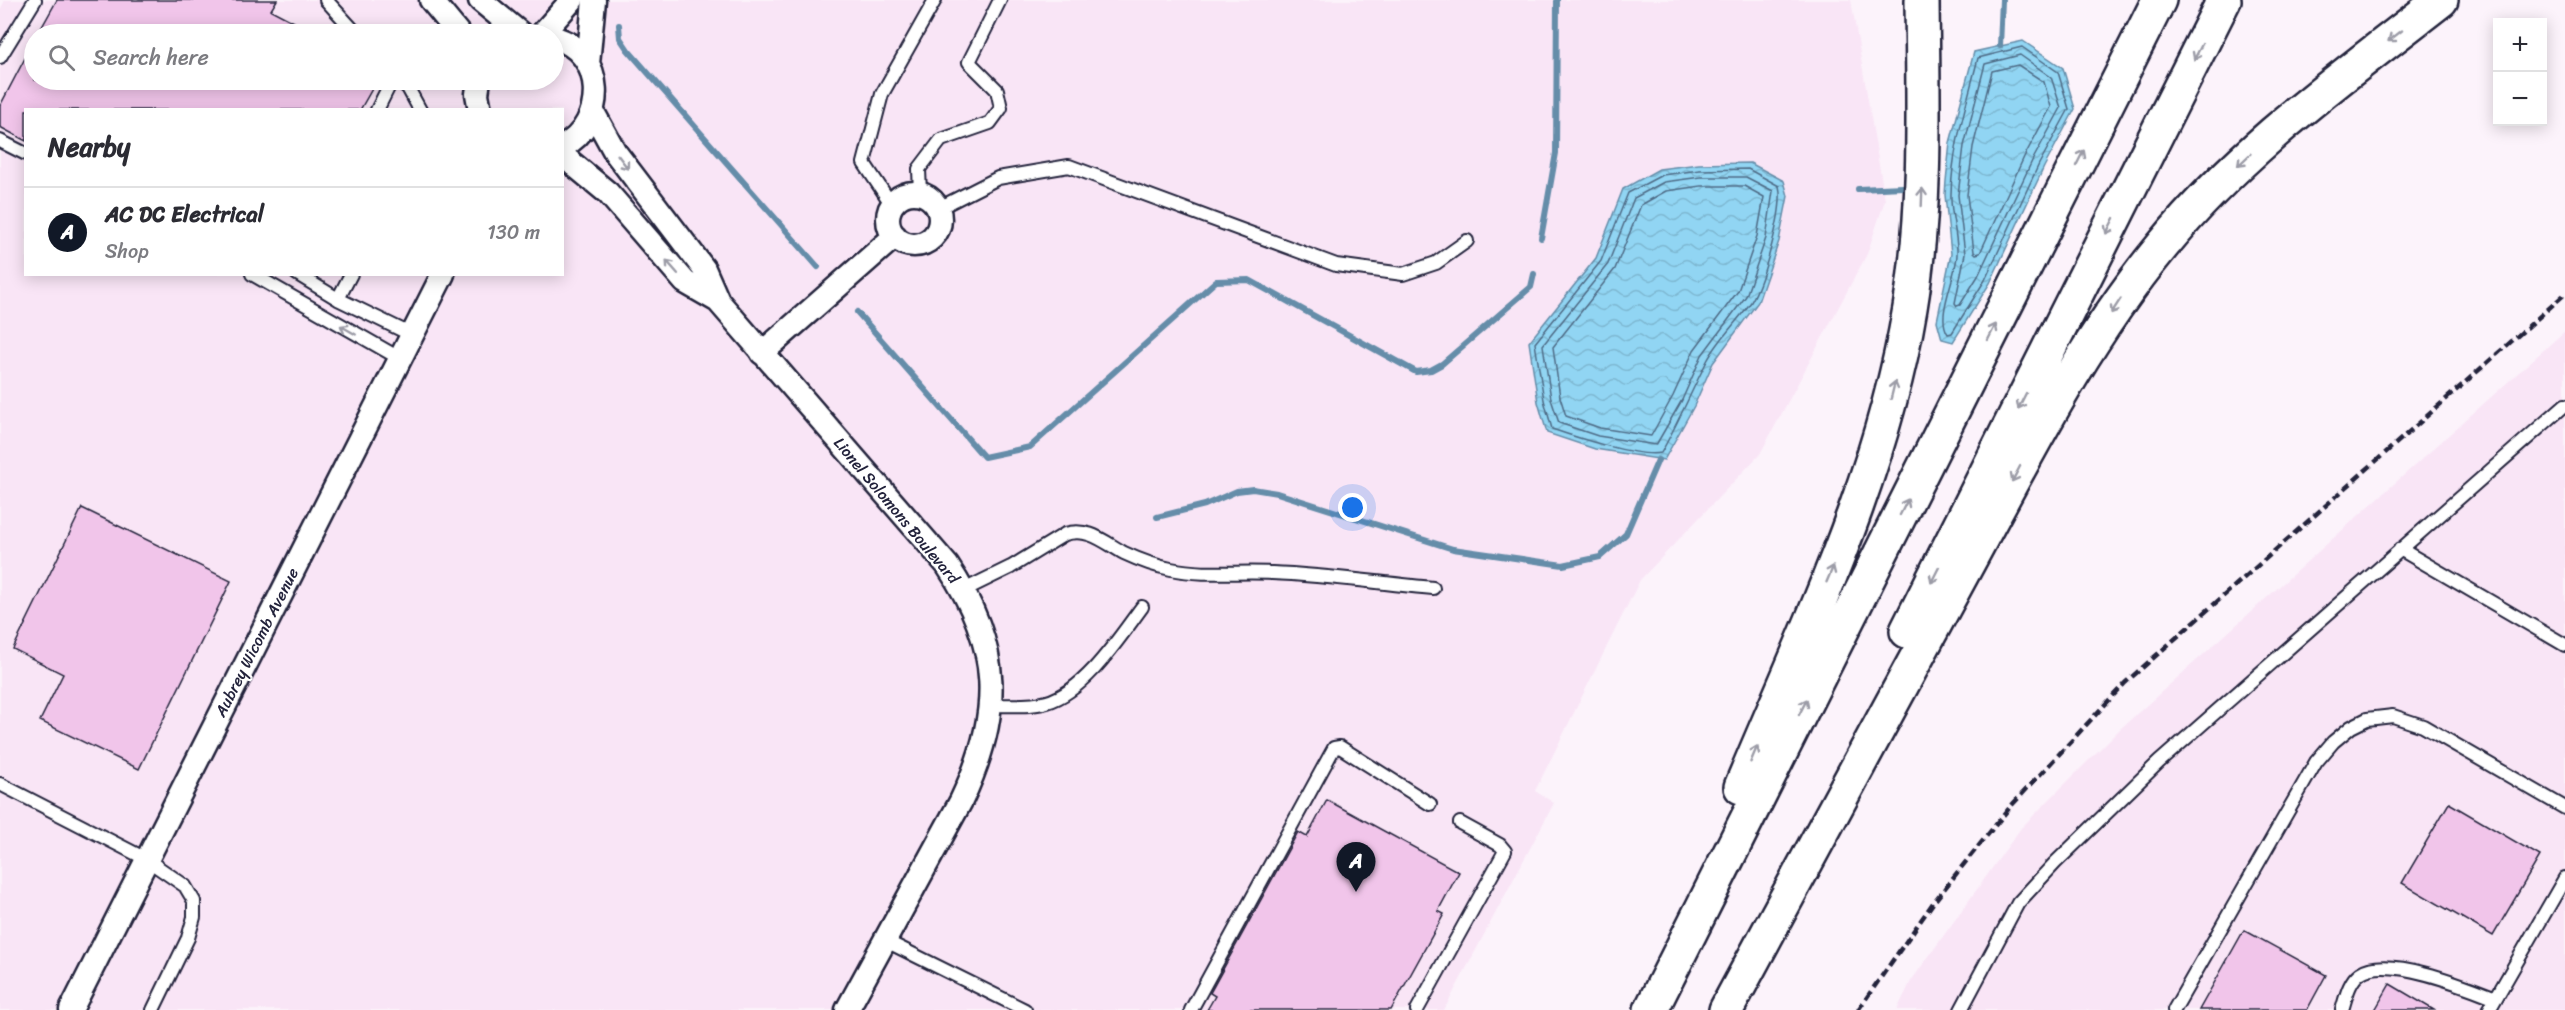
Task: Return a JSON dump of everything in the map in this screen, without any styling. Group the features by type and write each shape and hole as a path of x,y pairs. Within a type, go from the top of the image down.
{"highway":[{"path":"1652,1006 1861,498 1887,416 1911,308 1922,201 1922,0"},
{"path":"1652,1006 2160,0"},
{"path":"1716,1010 2224,0"},
{"path":"1726,1010 2039,432 2120,299 2164,243 2199,204 2259,145 2311,101 2441,0"}],"street":[{"path":"431,0 451,24"},
{"path":"480,0 509,24"},
{"path":"551,24 572,0"},
{"path":"588,64 594,0"},
{"path":"564,43 576,50 588,64 595,82 596,100 593,112 580,134 564,146"},
{"path":"478,90 480,108"},
{"name":"Lionel Solomons Boulevard","path":"593,112 615,152 704,268 718,302"},
{"name":"Lionel Solomons Boulevard","path":"564,157 608,193 685,282 718,302 947,565 964,590 983,634 990,671 991,705 986,736 977,767 961,801 847,1010"},
{"path":"920,193 928,196 939,208 941,216 937,232 925,243 909,244 895,236 888,221 892,205 904,195 920,193"},
{"path":"762,353 895,236"},
{"name":"Aubrey Wicomb Avenue","path":"71,1010 442,276"}],"lane":[{"path":"0,57 34,0"},
{"path":"326,0 348,24"},
{"path":"892,205 864,163 882,94 934,0"},
{"path":"920,193 919,169 941,140 990,123 1000,108 997,90 969,62 1000,0"},
{"path":"378,108 387,90"},
{"path":"409,90 419,108"},
{"path":"0,141 24,153"},
{"path":"939,208 998,178 1069,166 1336,265 1403,274 1436,262 1467,241"},
{"path":"256,276 399,358"},
{"path":"284,291 291,276"},
{"path":"300,276 338,299 412,335"},
{"path":"338,299 350,276"},
{"path":"1961,1010 2018,903 2055,863 2159,762 2565,405"},
{"path":"964,590 1011,567 1065,534 1075,531 1083,531 1101,538 1141,561 1172,569 1206,574 1271,573 1432,588"},
{"path":"2400,549 2565,645"},
{"path":"991,705 1034,704 1048,702 1061,696 1080,682 1104,657 1142,608"},
{"path":"2174,1010 2316,762 2333,742 2351,727 2367,719 2393,716 2423,726 2565,808"},
{"path":"1191,1010 1334,748 1340,747 1431,804"},
{"path":"0,784 146,859 185,886 194,901 194,917 188,938 153,1010"},
{"path":"1417,1010 1504,851 1500,845 1460,823"},
{"path":"2489,1010 2565,878"},
{"path":"884,940 1025,1010"},
{"path":"2342,1010 2354,979 2362,971 2373,968 2401,968 2446,980 2496,998"}],"shaded area":[{"path":"5,0 1851,0 1885,200 1867,254 1760,454 1640,580 1535,791 1554,803 1444,1010 0,1010 0,10"},
{"path":"2565,331 2565,1010 1897,1010 1911,981 2021,828 2120,729"}],"water":[{"path":"2023,41 2063,68 2075,109 2044,167 1990,283 1953,342 1942,339 1937,321 1951,254 1945,195 1950,143 1974,52"},
{"path":"1750,163 1784,181 1788,196 1779,241 1758,302 1713,363 1694,406 1664,460 1595,449 1547,433 1538,402 1529,342 1596,258 1623,189 1659,169 1699,164"}],"building":[{"path":"57,0 277,0 271,10 298,24 44,24"},
{"path":"24,60 24,90 371,90 361,108 24,108 24,140 0,127 0,106"},
{"path":"82,508 231,581 139,769 40,721 63,674 13,649"},
{"path":"1327,800 1459,872 1438,911 1444,914 1391,1010 1207,1010 1215,996 1210,993 1298,832 1307,837"},
{"path":"2449,803 2540,856 2493,936 2402,883"},
{"path":"2244,930 2326,975 2307,1010 2199,1010"},
{"path":"2390,984 2434,1010 2375,1010"}],"waterway":[{"path":"1541,238 1556,153 1557,0"},
{"path":"2000,46 2002,0"},
{"path":"619,25 620,38 628,50 818,267"},
{"path":"1858,189 1903,187"},
{"path":"857,312 984,457 1030,447 1216,281 1249,280 1416,372 1431,370 1442,364 1531,287 1534,274"},
{"path":"1157,517 1205,505 1237,491 1253,489 1277,493 1453,549 1563,565 1600,557 1626,534 1658,460"}],"railway":[{"path":"1858,1010 1933,903 2011,806 2125,683 2565,294"}],"place":[{"name":"AC DC Electrical","path":"1356,892"}]}
